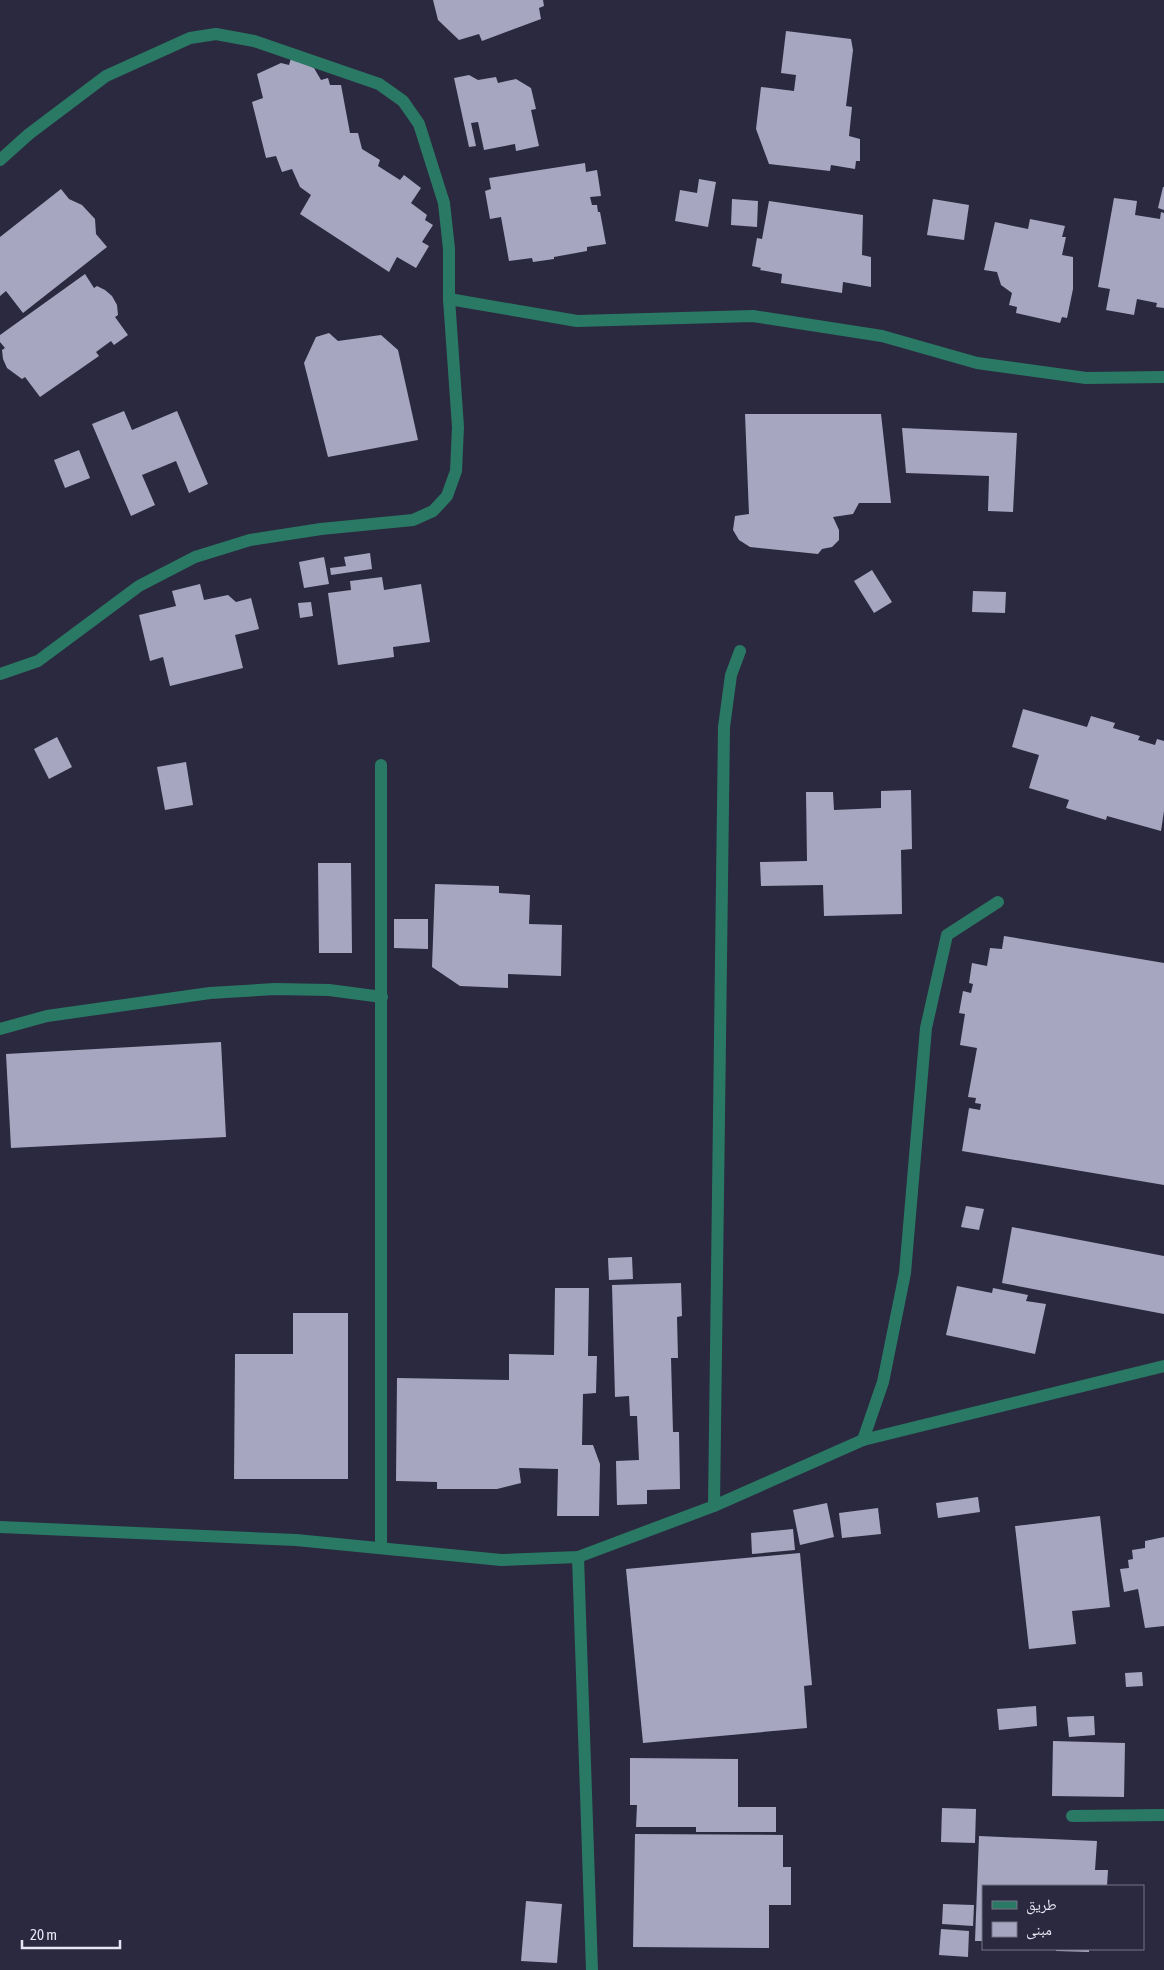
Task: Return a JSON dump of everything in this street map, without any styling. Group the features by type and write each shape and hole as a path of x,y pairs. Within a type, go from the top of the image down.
{"street":[{"path":"0,160 29,134 106,76 190,38 216,34 254,41 379,84 403,101 419,124 444,203 449,249 449,299 458,427 456,471 447,496 433,511 413,520 321,529 250,540 195,557 139,586 38,661 0,674"},
{"path":"449,299 577,321 753,316 882,336 977,363 1086,378 1164,377"},
{"path":"714,1506 724,728 731,675 740,651"},
{"path":"380,1548 381,765"},
{"path":"863,1440 883,1382 905,1273 926,1028 947,935 998,902"},
{"path":"0,1028 47,1016 210,993 275,989 329,990 382,997"},
{"path":"0,1527 296,1540 501,1560 578,1557 714,1506 863,1440 1164,1366"},
{"path":"578,1557 592,1970"},
{"path":"1072,1816 1164,1815"}],"building":[{"path":"433,0 543,0 544,6 539,8 541,19 482,41 479,34 459,40 438,20"},
{"path":"786,31 851,39 853,50 846,106 852,107 849,136 860,139 860,161 856,161 855,169 831,165 830,171 769,164 756,129 761,87 794,91 796,75 781,73"},
{"path":"291,58 314,68 321,80 328,78 330,85 341,85 350,133 358,133 362,149 380,160 378,166 400,180 404,175 421,188 411,203 427,215 425,220 433,225 422,242 429,246 416,268 397,257 389,272 300,214 311,195 300,187 292,169 282,172 276,156 266,158 252,102 263,98 257,74 281,63 289,65"},
{"path":"469,75 478,80 496,77 498,83 516,79 531,88 536,109 531,110 539,146 516,151 515,144 484,150 478,122 471,123 476,146 469,147 454,78"},
{"path":"585,163 586,172 597,170 601,196 590,197 592,205 597,205 598,212 600,212 606,244 587,247 587,251 554,257 554,259 533,262 532,258 509,261 501,217 490,219 485,191 491,189 489,178"},
{"path":"699,179 716,182 708,227 675,221 680,190 697,193"},
{"path":"1164,187 1164,210 1158,208"},
{"path":"61,189 69,199 82,205 95,219 96,234 107,247 23,313 6,291 0,296 0,237"},
{"path":"1114,198 1137,201 1135,215 1160,219 1161,212 1164,213 1164,308 1156,307 1157,303 1137,299 1134,315 1106,310 1110,289 1098,287"},
{"path":"732,199 758,201 757,227 731,225"},
{"path":"933,199 969,205 964,240 927,235"},
{"path":"769,201 863,215 862,255 871,257 871,287 843,282 842,293 781,283 782,274 760,270 761,268 752,266 757,238 762,239"},
{"path":"1030,219 1065,226 1062,237 1066,237 1062,255 1073,257 1073,289 1067,318 1062,317 1060,323 1016,313 1017,307 1009,305 1012,293 1001,285 997,272 984,270 995,222 1028,229"},
{"path":"85,274 94,288 97,286 112,296 117,305 118,315 115,317 128,335 114,345 111,341 96,352 99,356 40,397 25,377 22,379 7,368 2,350 5,348 0,342 0,335"},
{"path":"329,333 338,341 381,335 398,350 418,440 328,457 304,363 316,337"},
{"path":"124,411 132,430 177,411 208,484 189,493 176,461 142,475 155,505 131,516 92,424"},
{"path":"745,414 881,414 891,503 859,503 853,514 833,517 839,530 839,540 832,547 822,549 818,554 750,547 739,540 733,530 735,516 749,514"},
{"path":"902,428 1017,433 1013,512 988,511 989,476 906,473"},
{"path":"79,450 90,478 65,488 54,460"},
{"path":"370,553 372,569 331,575 330,568 346,566 344,557"},
{"path":"324,557 329,584 304,588 299,562"},
{"path":"872,570 892,602 874,613 854,581"},
{"path":"382,577 384,590 421,584 430,642 393,647 394,657 338,665 328,593 351,590 350,581"},
{"path":"200,584 204,600 228,595 236,602 251,598 259,629 235,635 243,668 170,686 163,657 150,661 139,615 176,606 172,591"},
{"path":"973,591 1006,592 1005,613 972,612"},
{"path":"311,602 313,616 300,618 298,603"},
{"path":"1023,709 1087,727 1091,716 1115,723 1113,728 1140,736 1138,740 1155,745 1157,739 1164,741 1164,811 1161,831 1107,816 1106,820 1066,808 1069,800 1029,788 1039,755 1012,747"},
{"path":"57,737 72,767 49,779 34,749"},
{"path":"186,762 193,805 165,810 157,767"},
{"path":"911,790 912,849 901,850 902,914 824,916 823,885 761,886 760,862 807,861 806,792 833,792 834,810 881,808 881,791"},
{"path":"318,863 351,863 352,953 319,953"},
{"path":"435,884 499,886 499,893 530,895 529,924 562,925 561,976 508,974 508,988 460,986 432,967"},
{"path":"394,919 428,919 428,949 394,948"},
{"path":"1004,936 1164,963 1164,1185 962,1151 969,1108 980,1110 981,1104 975,1103 976,1098 968,1097 977,1048 960,1045 965,1014 959,1013 963,991 971,993 973,984 969,983 972,963 987,966 990,948 1002,949"},
{"path":"221,1042 226,1137 11,1148 6,1054"},
{"path":"966,1206 984,1209 979,1230 961,1227"},
{"path":"1012,1227 1164,1256 1164,1314 1002,1283"},
{"path":"632,1257 633,1279 609,1280 608,1258"},
{"path":"681,1283 682,1316 677,1317 678,1358 671,1358 673,1432 679,1432 680,1489 647,1490 647,1504 617,1505 616,1461 639,1460 637,1416 630,1416 629,1396 615,1397 612,1285"},
{"path":"957,1286 992,1293 993,1288 1028,1295 1026,1301 1046,1304 1035,1354 946,1335"},
{"path":"555,1288 589,1288 588,1356 597,1356 596,1393 583,1394 582,1445 593,1445 600,1464 599,1516 557,1516 558,1469 519,1468 521,1483 497,1489 437,1489 437,1482 396,1481 397,1378 509,1380 509,1354 554,1355"},
{"path":"293,1313 348,1313 348,1479 234,1479 235,1354 293,1354"},
{"path":"978,1497 980,1512 938,1518 936,1503"},
{"path":"827,1503 834,1537 800,1545 793,1510"},
{"path":"878,1508 881,1534 842,1538 839,1513"},
{"path":"1100,1516 1110,1607 1072,1611 1076,1644 1029,1649 1015,1526"},
{"path":"793,1529 795,1550 752,1554 751,1533"},
{"path":"1164,1537 1164,1626 1145,1628 1138,1589 1124,1592 1120,1569 1129,1568 1128,1560 1133,1559 1132,1550 1145,1548 1145,1541"},
{"path":"800,1553 812,1685 804,1686 807,1728 643,1743 626,1569"},
{"path":"1142,1672 1143,1686 1126,1687 1125,1673"},
{"path":"1036,1706 1037,1726 999,1730 997,1709"},
{"path":"1094,1716 1095,1735 1069,1737 1067,1717"},
{"path":"1053,1741 1125,1743 1124,1797 1052,1796"},
{"path":"630,1758 738,1759 738,1807 776,1807 776,1832 696,1832 696,1827 636,1827 637,1805 630,1805"},
{"path":"942,1808 976,1809 975,1843 941,1842"},
{"path":"635,1834 783,1835 783,1867 791,1867 791,1905 769,1905 769,1948 633,1947"},
{"path":"979,1836 1097,1841 1095,1870 1108,1870 1107,1885 982,1885 982,1941 975,1941"},
{"path":"526,1901 562,1904 557,1963 521,1961"},
{"path":"943,1904 974,1905 973,1926 942,1924"},
{"path":"941,1929 969,1931 968,1957 939,1955"},
{"path":"1089,1950 1089,1952 1056,1951"}]}
